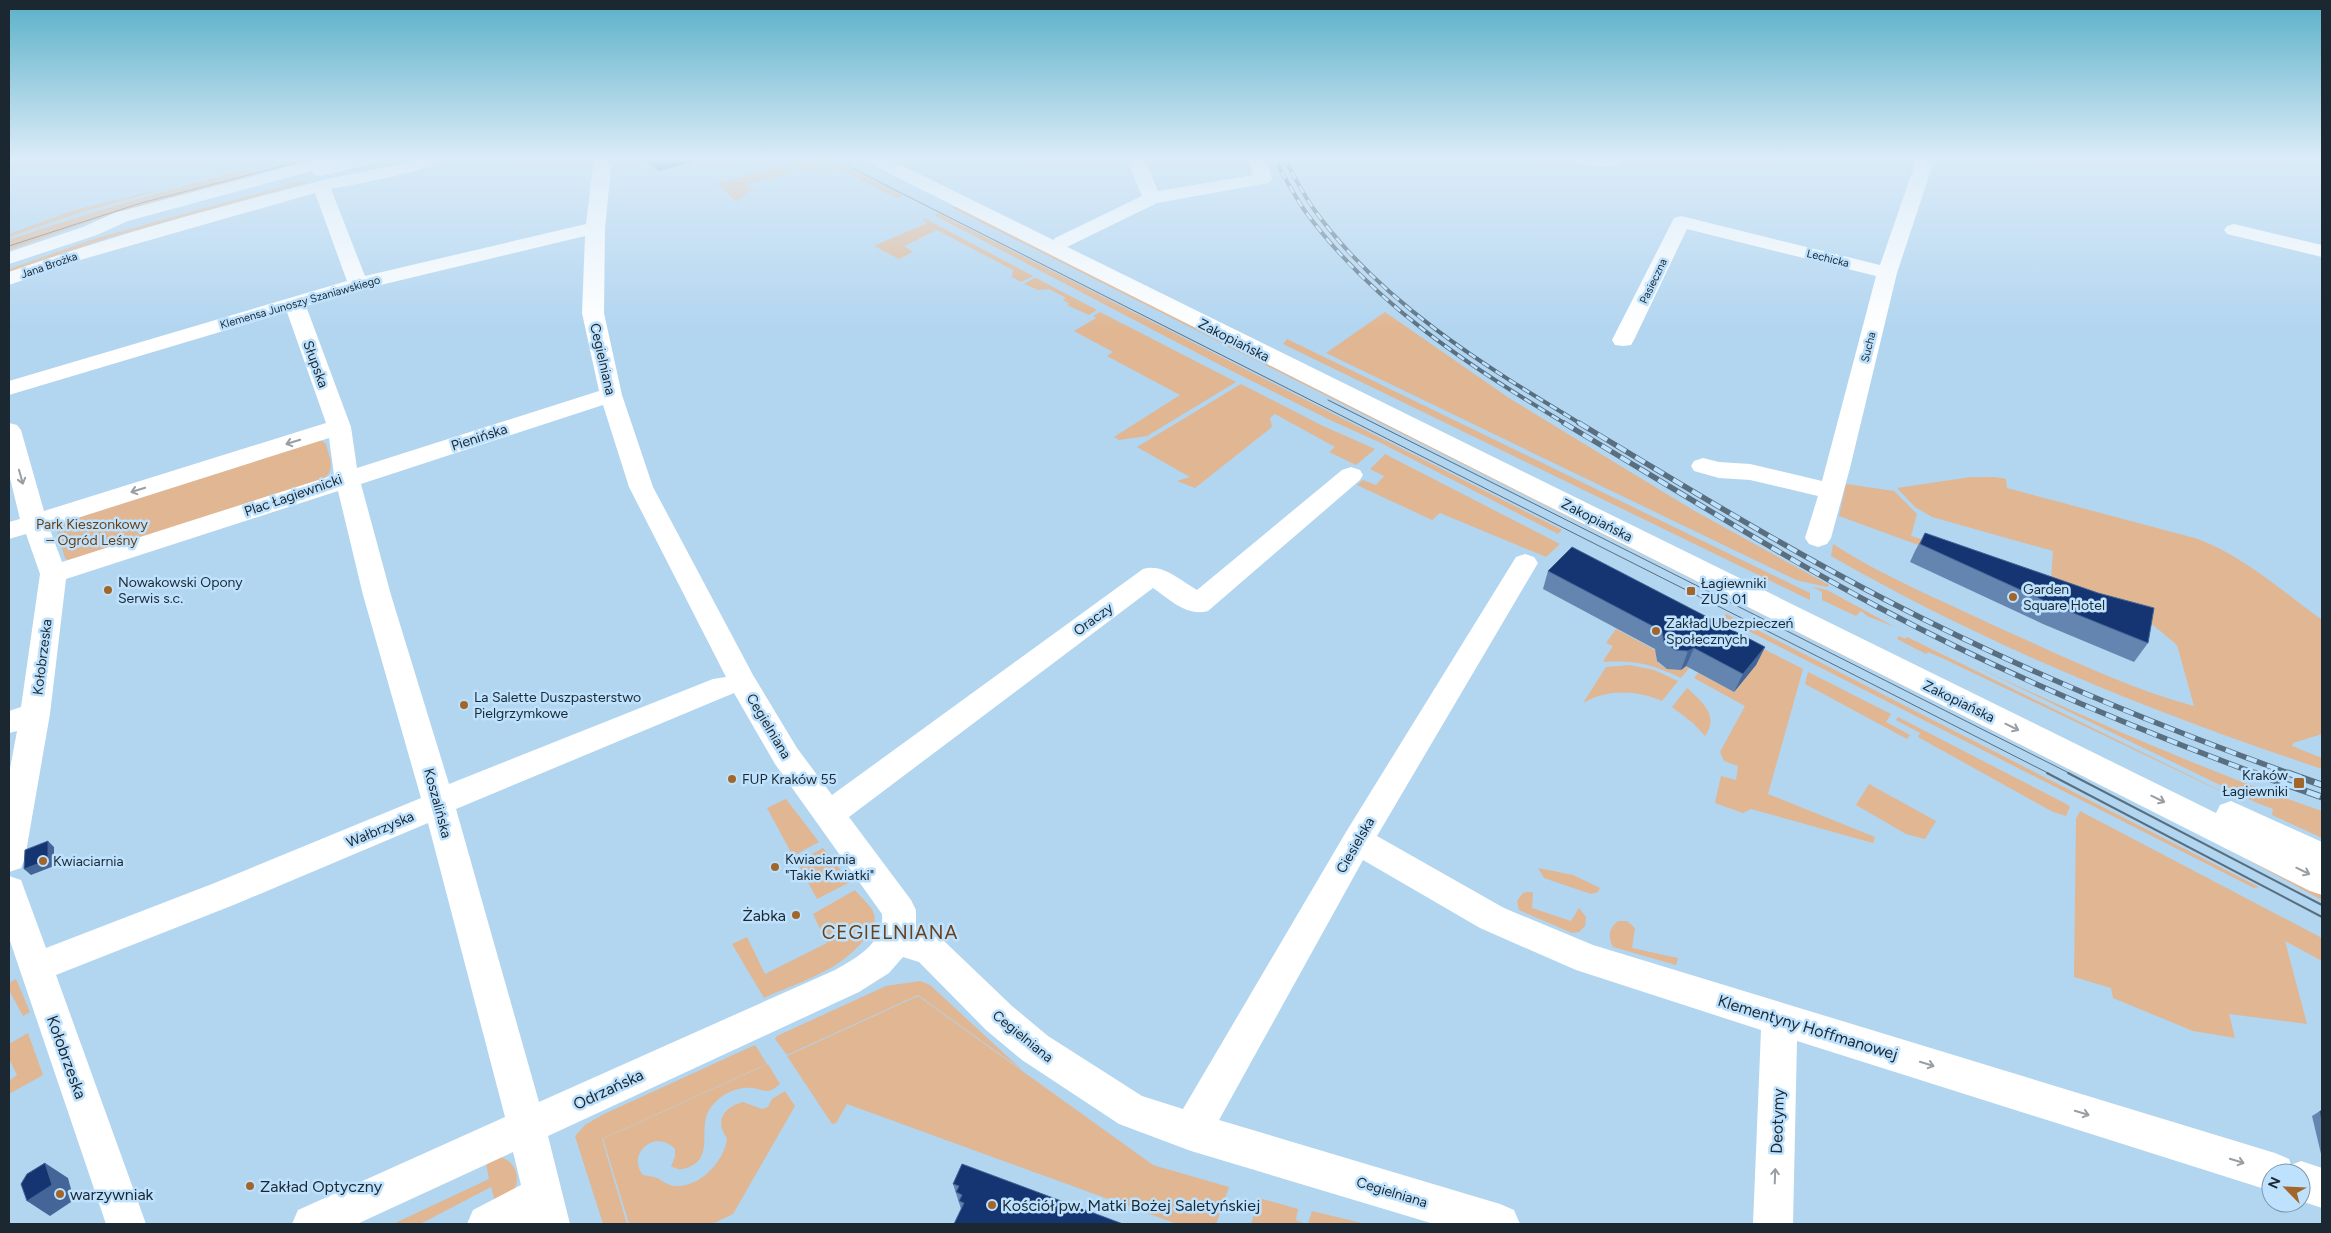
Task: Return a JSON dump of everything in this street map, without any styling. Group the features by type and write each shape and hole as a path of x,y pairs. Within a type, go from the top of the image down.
{"street":[{"name":"Jana Brożka","path":"9,258 90,231 126,216"},
{"name":"Jana Brożka","path":"90,231 162,216"},
{"name":"Jana Brożka","path":"9,279 204,216"},
{"path":"329,216 358,284"},
{"name":"Cegielniana","path":"596,216 592,313 611,395 641,487 741,679 786,756 899,910 900,922 895,940 920,945 931,951 1000,1018 1035,1048 1070,1073 1132,1111 1191,1132 1500,1224"},
{"name":"Zakopiańska","path":"987,216 2322,881"},
{"name":"Zakopiańska","path":"1010,216 1982,694 2322,858"},
{"path":"1062,242 1116,216"},
{"name":"Sucha","path":"1818,538 1887,273 1906,216"},
{"name":"Lechicka","path":"1681,222 1887,273"},
{"name":"Pasieczna","path":"1623,340 1681,222"},
{"name":"Klemensa Junoszy Szaniawskiego","path":"9,388 358,284 595,228"},
{"path":"2234,230 2322,251"},
{"name":"Słupska","path":"294,302 340,427"},
{"name":"Pienińska","path":"347,479 611,395"},
{"path":"9,531 340,427"},
{"name":"Plac Łagiewnicki","path":"53,574 347,479 340,427"},
{"path":"9,430 35,522 53,574"},
{"path":"1704,466 1719,470 1750,472 1831,491"},
{"name":"Oraczy","path":"829,815 1152,575 1198,604 1351,474"},
{"name":"Koszalińska","path":"347,479 377,595 421,740 526,1128 546,1210"},
{"name":"Ciesielska","path":"1191,1132 1357,841 1525,563"},
{"name":"Kołobrzeska","path":"9,856 22,718 53,574"},
{"name":"Wałbrzyska","path":"35,968 224,894 438,805 450,797 723,687"},
{"name":"Klementyny Hoffmanowej","path":"1357,841 1492,918 1588,959 2261,1169"},
{"name":"Kołobrzeska","path":"9,890 126,1224"},
{"name":"Odrzańska","path":"312,1224 847,981 878,961 895,940"},
{"name":"Deotymy","path":"1774,1224 1780,1018"},
{"path":"487,1224 546,1210"}],"green space":[{"path":"60,216 72,216 9,237 9,234"},
{"path":"85,216 110,216 9,250 9,240"},
{"path":"178,216 189,216 108,238 9,272 9,269 97,238"},
{"path":"935,216 943,216 1562,530 1558,534 1381,443 1330,420 1224,367"},
{"path":"968,216 975,216 2322,891 2322,900 2224,847"},
{"path":"926,219 1033,276 1021,282 1012,277 1013,270 937,230 904,246 913,252 899,259 874,246 927,223 922,220"},
{"path":"1036,277 1097,310 1089,315 1067,305 1069,304 1063,300 1066,298 1049,289 1038,290 1024,284"},
{"path":"1100,312 1236,382 1147,436 1119,440 1114,437 1180,395 1107,356 1113,352 1074,331 1096,318 1093,316"},
{"path":"1385,312 1509,398 1693,510 1829,585 1827,587 1796,580 1326,353"},
{"path":"1287,339 1810,593 1810,600 1283,344"},
{"path":"1241,384 1321,425 1375,449 1356,465 1329,452 1335,447 1275,414 1270,418 1272,427 1195,488 1177,481 1190,477 1137,447"},
{"name":"Park Kieszonkowy – Ogród Leśny","path":"321,440 326,444 331,465 329,473 320,481 69,561 65,558 55,525"},
{"path":"1385,454 1560,544 1546,557 1440,513 1432,520 1357,485 1363,480 1376,485 1384,476 1370,469"},
{"path":"1971,477 2006,479 2007,488 2198,539 2232,555 2278,586 2322,620 2322,734 2293,743 2292,746 2322,758 2322,769 2196,725 2071,675 1949,619 1831,556 1833,544 1892,577 2042,647 2117,680 2194,706 2177,645 2147,620 1932,550 1839,516 1846,484 1894,491 1917,514 1911,536 2051,579 2053,551 1932,517 1915,507 1897,488"},
{"path":"1813,587 1827,590 1895,627 1867,616 1861,611 1856,616 1822,600 1822,592"},
{"path":"1726,614 2259,887 2254,888 1723,618"},
{"path":"1715,624 1803,669 1768,794 1875,837 1873,843 1751,809 1743,813 1715,803 1721,776 1736,780 1738,766 1724,761 1720,752 1745,706 1694,678 1698,673 1734,692"},
{"path":"1616,629 1657,651 1657,661 1665,668 1676,669 1686,666 1689,668 1681,678 1645,664 1603,661 1613,646 1606,643"},
{"path":"1909,634 2113,729 2217,772 2322,811 2322,838 2272,815 2273,809 2257,803"},
{"path":"1899,636 1905,639 1907,637 2256,808 1942,658 1928,652 1926,654 1897,639"},
{"path":"1630,665 1654,670 1678,681 1662,701 1632,693 1612,693 1592,698 1583,703 1606,667"},
{"path":"1808,672 1891,714 1886,722 1910,735 1907,739 1805,684"},
{"path":"1687,688 1703,703 1710,715 1709,728 1705,736 1693,723 1672,707"},
{"path":"1898,717 2070,806 2066,816 2053,812 1918,737 1920,733 1896,720"},
{"path":"1869,784 1936,821 1925,839 1906,834 1856,805"},
{"path":"786,799 819,842 793,856 767,808"},
{"path":"2080,811 2322,938 2322,961 2285,941 2307,1024 2229,1014 2235,1038 2193,1031 2113,998 2111,988 2074,977 2076,819"},
{"path":"823,848 850,882 817,899 797,862"},
{"path":"1538,868 1573,875 1600,888 1598,892 1591,894 1544,878"},
{"path":"855,890 871,908 875,917 872,928 860,945 836,965 764,998 732,944 747,937 765,974 827,943 813,914"},
{"path":"1533,892 1532,908 1571,921 1579,908 1586,917 1585,926 1579,932 1572,933 1519,910 1517,901 1523,893"},
{"path":"1618,921 1627,921 1635,928 1632,948 1678,958 1676,965 1613,947 1610,933 1612,927"},
{"path":"16,979 30,1012 23,1016 9,990 9,983"},
{"path":"920,981 930,985 1022,1070 918,995 787,1055 775,1039 777,1036 886,986"},
{"path":"918,996 1153,1165 1229,1187 1216,1224 1177,1224 847,1104 836,1123 832,1124 787,1056"},
{"path":"28,1033 43,1075 9,1094 9,1081 17,1075 9,1059 9,1044"},
{"path":"755,1045 767,1064 602,1139 627,1224 603,1224 575,1136 585,1125 604,1114"},
{"path":"768,1064 780,1084 769,1091 754,1088 733,1090 717,1100 706,1117 703,1150 697,1162 682,1169 671,1166 675,1157 675,1149 667,1143 659,1141 645,1146 640,1152 638,1159 643,1175 654,1177 675,1186 693,1183 716,1164 725,1147 727,1138 721,1126 721,1120 726,1111 736,1104 743,1102 762,1109 768,1107 772,1099 785,1091 795,1106 733,1214 712,1224 629,1224 603,1139"},
{"path":"497,1156 508,1160 512,1164 517,1179 512,1193 497,1208 491,1187 420,1224 393,1224 489,1179 485,1158"},
{"path":"1259,1198 1298,1209 1296,1220 1306,1224 1251,1224"},
{"path":"1312,1211 1366,1224 1308,1224"}],"building":[{"path":"1925,533 2098,593 2154,608 2148,643 2056,606 1920,544"},
{"path":"1572,547 1765,647 1743,674 1694,648 1688,651 1675,650 1664,642 1662,631 1548,571"},
{"path":"48,841 48,860 24,869 25,850"},
{"path":"45,1163 52,1185 27,1201 21,1184 27,1174"},
{"path":"962,1164 1123,1224 954,1224 964,1203 959,1201 962,1195 956,1192 959,1186 953,1184"}],"tram line":[{"path":"9,246 103,216"},
{"path":"946,216 2050,774"},
{"path":"1328,400 2071,774"},
{"path":"2047,773 2322,917"},
{"path":"2068,773 2322,905"}],"railway":[{"path":"1309,216 1361,275 1425,331 1494,380 1566,424"},
{"path":"1319,216 1340,242 1369,273 1401,302 1471,355 1581,424"},
{"path":"1564,423 1798,563 1924,631 2065,697 2257,774"},
{"path":"1579,423 1768,535 1933,624 2034,671 2136,715 2291,774"},
{"path":"2254,773 2322,797"},
{"path":"2288,773 2322,785"}],"place":[{"name":"Nowakowski Opony Serwis s.c.","path":"108,590"},
{"name":"Łagiewniki ZUS 01","path":"1691,591"},
{"name":"Garden Square Hotel","path":"2013,597"},
{"name":"Zakład Ubezpieczeń Społecznych","path":"1656,631"},
{"name":"La Salette Duszpasterstwo Pielgrzymkowe","path":"464,705"},
{"name":"FUP Kraków 55","path":"732,779"},
{"name":"Kraków Łagiewniki","path":"2299,783"},
{"name":"Kwiaciarnia","path":"43,861"},
{"name":"Kwiaciarnia \"Takie Kwiatki\"","path":"775,867"},
{"name":"Żabka","path":"796,915"},
{"name":"Zakład Optyczny","path":"250,1186"},
{"name":"warzywniak","path":"60,1194"},
{"name":"Kościół pw. Matki Bożej Saletyńskiej","path":"992,1205"}],"district":[{"name":"CEGIELNIANA","path":"890,932"}]}
